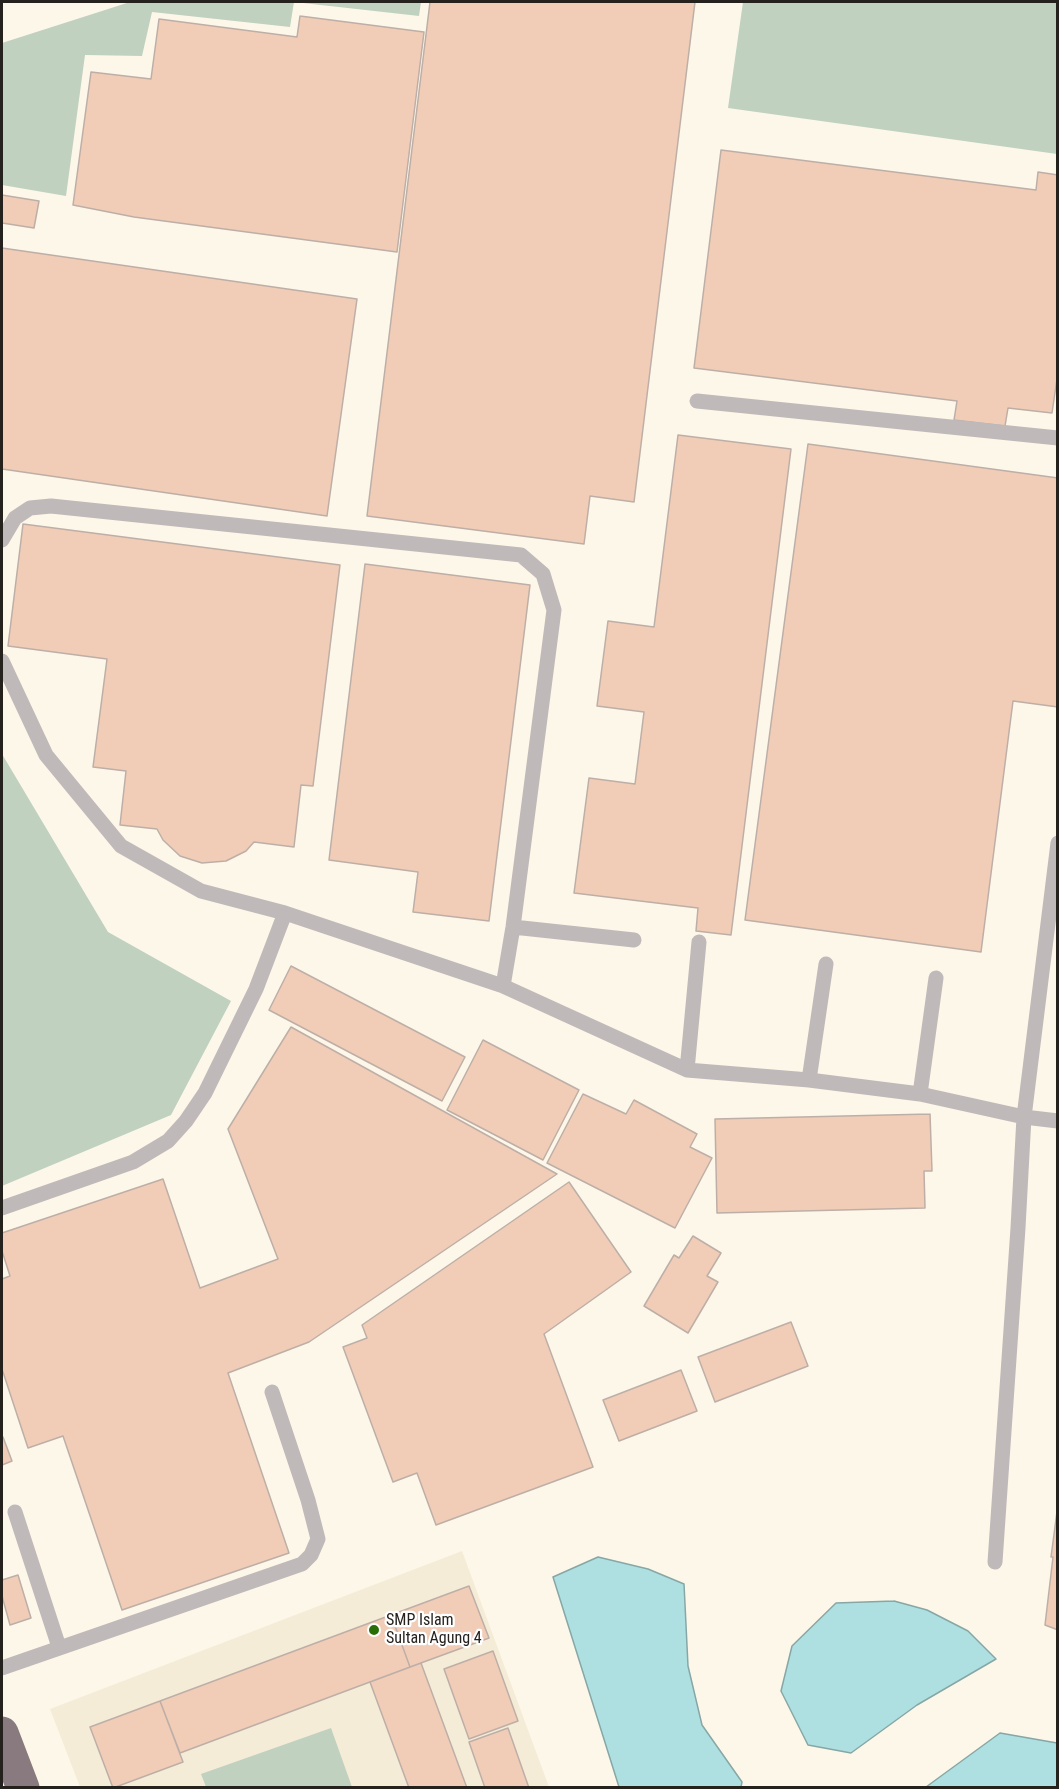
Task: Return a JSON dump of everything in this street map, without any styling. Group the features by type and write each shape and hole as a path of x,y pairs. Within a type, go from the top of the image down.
{"highway":[{"path":"2,1733 22,1788"}],"lane":[{"path":"697,401 1058,438"},
{"path":"2,540 15,518 30,508 51,506 521,555 543,574 554,610 513,927 503,986"},
{"path":"2,661 46,755 121,846 201,891 285,913 503,986 687,1070 809,1080 920,1094 1024,1117 1058,1121"},
{"path":"995,1562 1024,1117 1058,843"},
{"path":"2,1208 133,1162 168,1141 186,1121 205,1092 256,988 285,913"},
{"path":"513,927 634,940"},
{"path":"687,1070 699,942"},
{"path":"809,1080 826,964"},
{"path":"920,1094 936,978"},
{"path":"2,1668 302,1564 311,1555 318,1539 308,1500 272,1392"},
{"path":"15,1512 60,1647"}],"shaded area":[{"name":"SMP Islam Sultan Agung 4","path":"462,1551 549,1787 80,1787 50,1709"}],"green space":[{"path":"130,2 294,2 290,27 152,12 142,56 85,55 66,196 2,185 2,43"},
{"path":"294,2 421,2 419,16"},
{"path":"743,2 1057,2 1057,154 728,108"},
{"path":"2,754 108,932 231,1001 171,1115 2,1186"},
{"path":"331,1728 352,1787 206,1787 201,1774"}],"water":[{"path":"598,1557 648,1569 684,1584 688,1666 702,1725 742,1782 741,1787 619,1787 553,1577"},
{"path":"894,1601 927,1610 968,1631 996,1659 917,1705 851,1753 808,1745 781,1691 792,1646 836,1603"},
{"path":"1000,1733 1057,1743 1057,1787 926,1787"}],"building":[{"path":"430,2 695,2 634,502 590,496 584,544 367,516"},
{"path":"300,16 424,32 397,252 134,217 73,205 91,72 151,79 159,19 297,37"},
{"path":"721,150 1036,190 1038,172 1058,175 1058,372 1052,413 1008,408 1005,426 954,420 957,401 694,368"},
{"path":"2,195 39,201 34,228 2,223"},
{"path":"2,248 357,299 327,516 2,469"},
{"path":"678,435 791,449 731,935 696,931 698,908 574,893 589,778 635,784 644,712 597,706 608,621 654,627"},
{"path":"808,444 1058,478 1058,707 1013,701 981,952 745,920"},
{"path":"23,524 340,565 313,786 301,785 294,847 254,842 246,851 226,861 202,863 180,856 163,840 157,829 120,825 126,771 93,767 107,659 8,646"},
{"path":"365,564 530,585 489,921 413,912 418,872 329,860"},
{"path":"291,966 465,1057 442,1101 269,1010"},
{"path":"291,1027 557,1174 309,1342 228,1373 289,1553 122,1610 63,1436 28,1448 2,1369 2,1279 10,1276 2,1251 2,1233 163,1179 200,1288 278,1259 228,1129"},
{"path":"483,1040 579,1090 543,1160 447,1110"},
{"path":"583,1094 626,1114 634,1100 697,1134 690,1147 712,1158 675,1228 547,1163"},
{"path":"930,1114 932,1171 924,1171 925,1208 717,1213 715,1119"},
{"path":"569,1182 631,1272 544,1334 593,1467 436,1525 417,1473 393,1482 343,1347 367,1338 362,1325"},
{"path":"693,1236 721,1253 707,1276 718,1282 688,1333 644,1306 674,1255 679,1258"},
{"path":"791,1322 808,1366 715,1402 698,1357"},
{"path":"681,1370 697,1411 619,1441 603,1400"},
{"path":"2,1437 12,1461 2,1465"},
{"path":"1058,1504 1058,1630 1045,1625"},
{"path":"18,1575 31,1618 10,1625 2,1596 2,1580"},
{"path":"469,1586 489,1638 410,1667 391,1615"},
{"path":"391,1615 410,1667 180,1753 160,1701"},
{"path":"493,1651 518,1721 469,1739 444,1669"},
{"path":"421,1663 467,1788 409,1788 370,1682"},
{"path":"160,1701 183,1762 113,1788 90,1727"},
{"path":"508,1728 529,1788 485,1788 469,1742"}],"place":[{"name":"SMP Islam Sultan Agung 4","path":"374,1630"}]}
